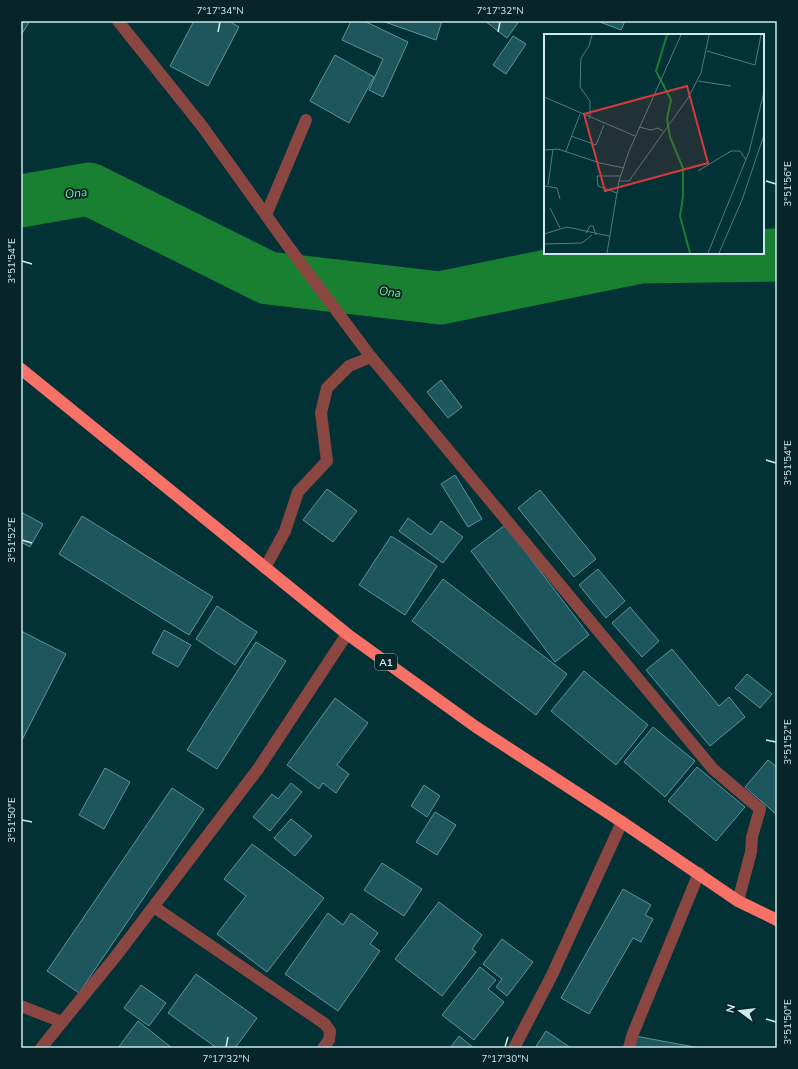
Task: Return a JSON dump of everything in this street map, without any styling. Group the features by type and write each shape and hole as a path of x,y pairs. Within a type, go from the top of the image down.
{"highway":[{"name":"A1","path":"21,369 347,634 476,726 699,873 738,901 777,920"}],"street":[{"path":"118,21 202,126 288,246 371,357 713,769 760,809 752,837 751,852 738,901"},
{"path":"266,215 306,120"},
{"path":"265,568 285,531 298,492 327,461 321,413 327,388 349,366 371,357"},
{"path":"41,1048 116,956 258,769 347,634"},
{"path":"514,1048 552,975 622,822"},
{"path":"629,1048 632,1036 699,873"},
{"path":"154,907 325,1024 330,1032 329,1040 323,1048"},
{"path":"21,1006 62,1022"}],"building":[{"path":"21,21 30,21 21,35"},
{"path":"194,21 229,21 239,27 208,86 170,66"},
{"path":"351,21 364,21 408,42 383,97 369,90 383,59 342,40"},
{"path":"382,21 442,21 436,40"},
{"path":"485,21 515,21 518,23 507,38"},
{"path":"597,21 625,21 621,30"},
{"path":"513,36 526,44 506,74 493,65"},
{"path":"335,55 374,77 349,123 310,101"},
{"path":"441,380 462,407 448,418 427,392"},
{"path":"455,475 482,519 468,527 441,484"},
{"path":"327,489 357,511 333,542 303,520"},
{"path":"540,490 596,559 574,577 518,508"},
{"path":"21,512 43,524 30,547 21,542"},
{"path":"82,516 213,597 189,635 59,554"},
{"path":"408,518 431,535 441,521 463,537 443,563 399,531"},
{"path":"505,525 589,635 555,662 471,551"},
{"path":"391,536 437,566 405,615 359,585"},
{"path":"598,569 625,601 606,618 579,585"},
{"path":"443,579 567,674 536,715 412,621"},
{"path":"217,606 257,632 235,665 196,639"},
{"path":"630,607 659,641 642,657 612,623"},
{"path":"164,630 191,645 178,667 152,653"},
{"path":"21,631 66,654 21,742"},
{"path":"256,642 286,661 217,769 187,750"},
{"path":"672,649 719,706 729,697 745,717 710,746 646,670"},
{"path":"584,671 648,725 616,765 551,711"},
{"path":"747,674 772,694 760,708 735,688"},
{"path":"335,698 368,723 337,765 349,774 336,793 323,783 319,789 287,765"},
{"path":"653,727 695,761 665,797 624,762"},
{"path":"768,760 777,767 777,815 745,787"},
{"path":"697,767 745,807 716,841 668,801"},
{"path":"105,768 130,782 104,829 79,815"},
{"path":"291,783 302,792 270,831 253,817 272,794 278,799"},
{"path":"424,785 440,796 427,817 411,806"},
{"path":"172,788 204,809 79,993 47,971"},
{"path":"435,812 456,825 437,855 416,842"},
{"path":"291,819 312,836 295,856 274,838"},
{"path":"252,844 324,898 267,972 217,934 246,896 224,879"},
{"path":"382,863 422,889 404,916 364,890"},
{"path":"623,889 651,905 645,915 653,919 641,942 633,938 589,1014 561,998"},
{"path":"439,902 482,935 472,949 476,952 442,996 395,959"},
{"path":"328,913 343,925 351,913 378,933 370,944 380,951 338,1011 285,974"},
{"path":"502,939 533,962 507,996 496,987 502,979 483,964"},
{"path":"480,967 496,980 488,989 504,1002 474,1040 442,1015"},
{"path":"196,974 257,1018 235,1048 217,1048 168,1013"},
{"path":"141,985 166,1003 149,1026 124,1008"},
{"path":"138,1021 172,1048 118,1048"},
{"path":"546,1031 571,1048 535,1048"},
{"path":"459,1036 474,1048 450,1048"},
{"path":"635,1036 700,1048 632,1048"}],"waterway":[{"name":"Ona","path":"21,201 89,189 268,278 440,298 640,257 777,255"}]}
